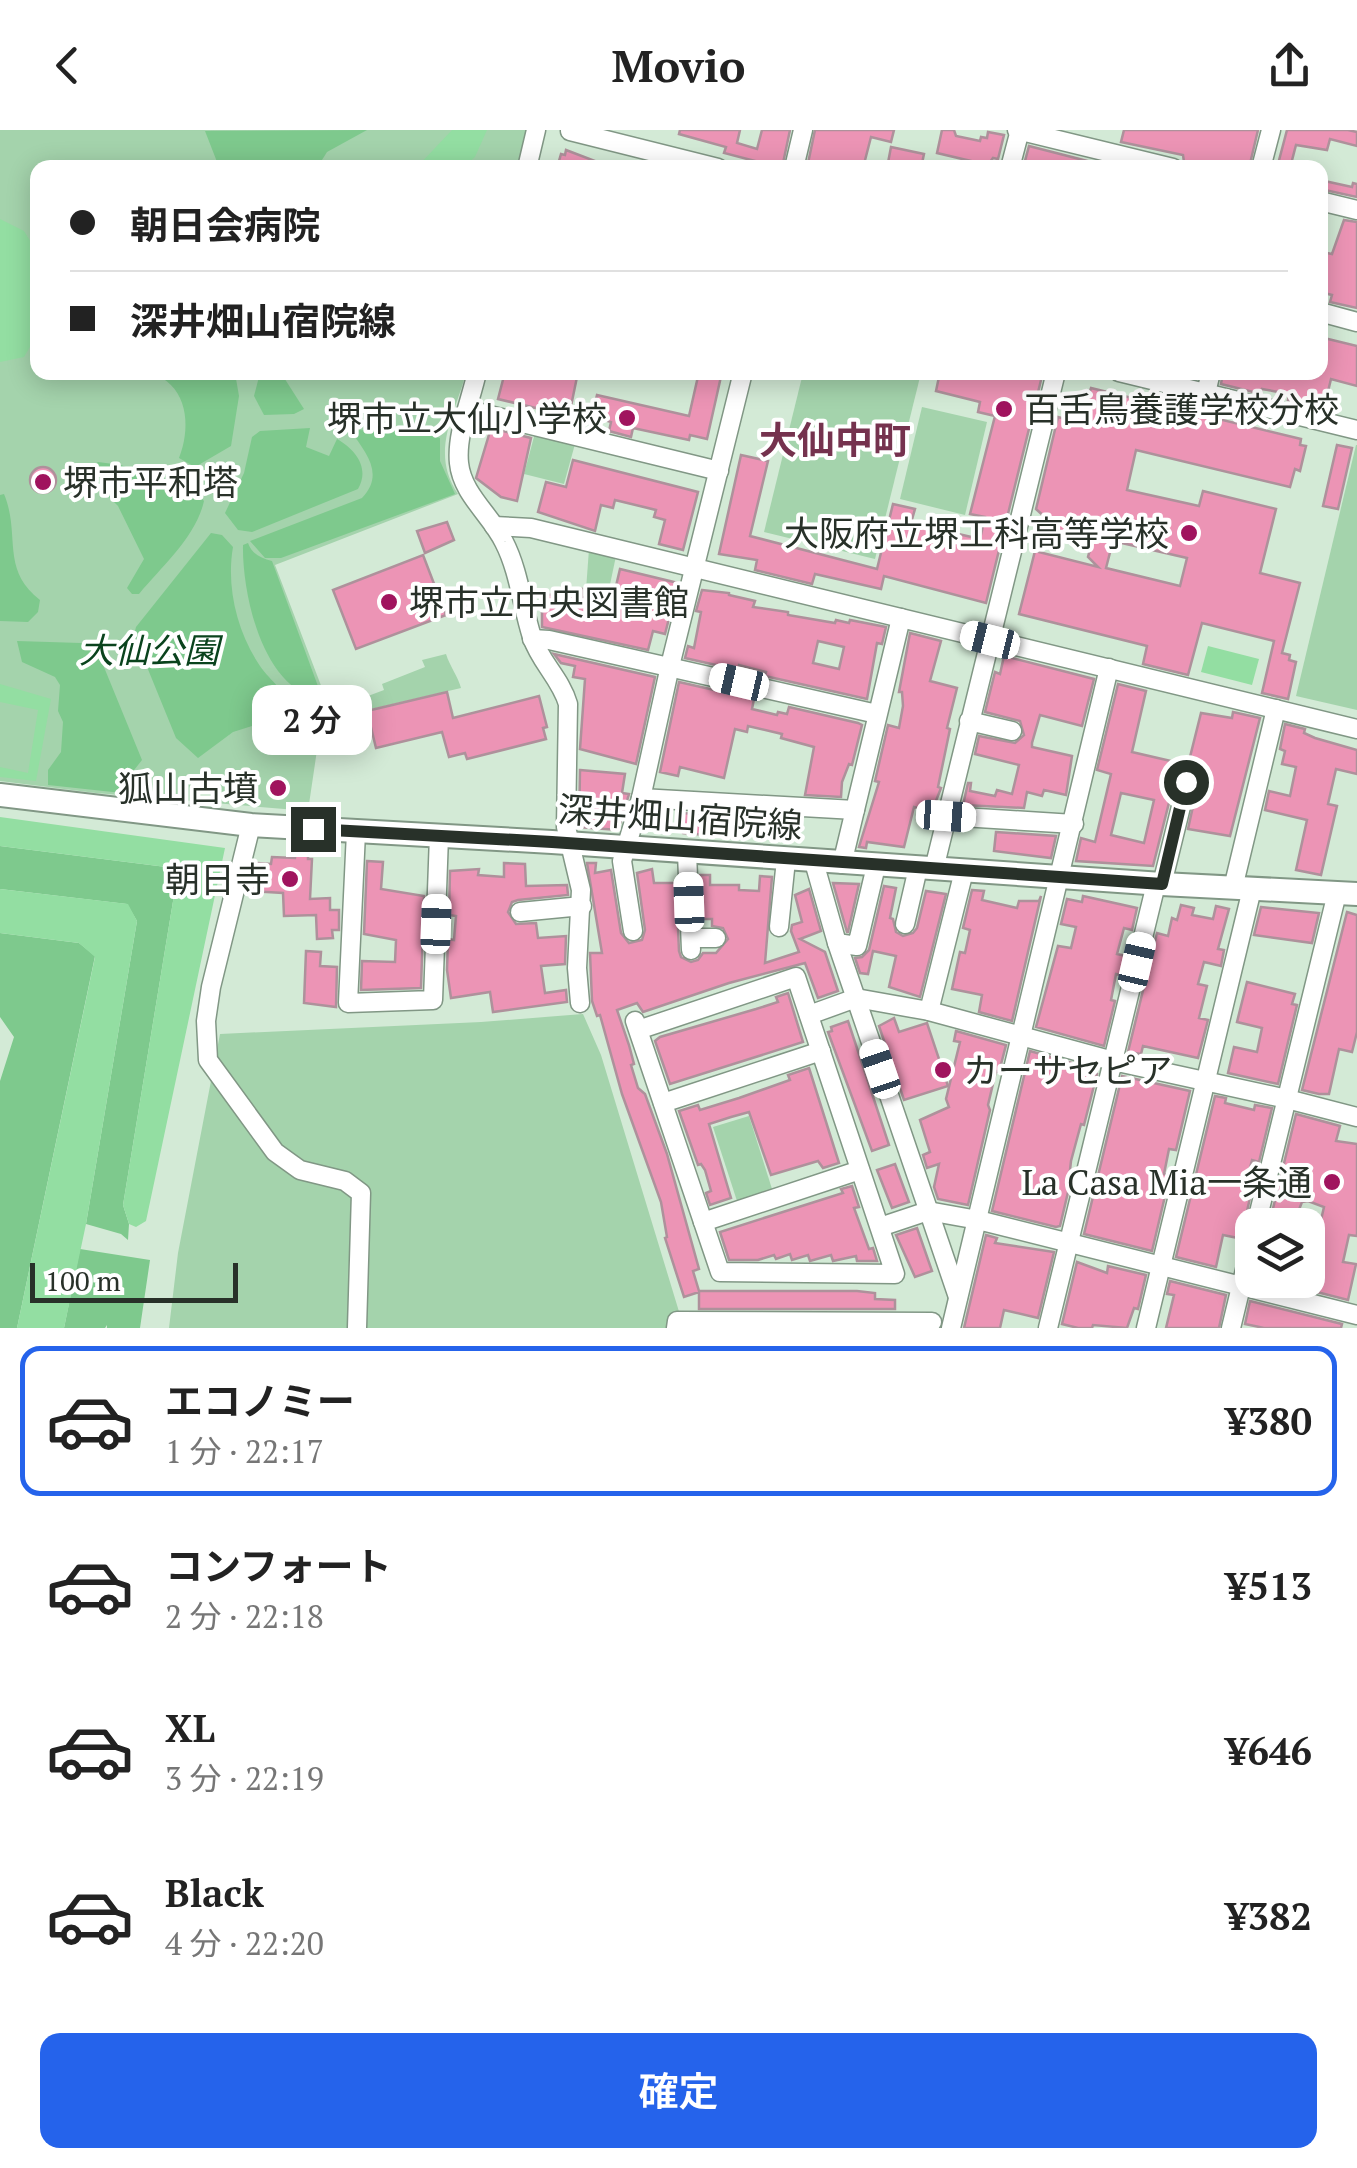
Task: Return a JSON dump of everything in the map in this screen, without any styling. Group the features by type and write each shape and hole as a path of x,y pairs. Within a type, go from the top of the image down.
{"main road":[{"name":"深井畑山宿院線","path":"0,795 251,825 1347,893"}],"street":[{"path":"529,160 536,130"},
{"path":"796,160 803,130"},
{"path":"1012,160 1019,130 1141,160"},
{"path":"1264,160 1271,130"},
{"path":"570,132 636,138 696,160"},
{"path":"1328,203 1357,210"},
{"path":"1328,314 1357,322"},
{"path":"476,380 459,464 467,502 494,526 508,549 532,639 542,660 564,688 568,704 568,843 582,906 580,1003"},
{"path":"633,931 622,860 641,798 741,380"},
{"path":"905,924 946,816 1054,380"},
{"path":"1152,380 1357,430"},
{"path":"1206,393 1209,380"},
{"path":"468,410 720,471"},
{"path":"494,526 531,528 1357,730"},
{"path":"842,864 900,618"},
{"path":"532,639 877,714"},
{"path":"951,1328 1109,668"},
{"path":"1146,1328 1207,1083 1276,709"},
{"path":"970,721 1012,731"},
{"path":"1048,1328 1186,782"},
{"path":"641,798 854,810"},
{"path":"946,816 1074,824"},
{"path":"251,825 211,987 206,1021 208,1060 274,1152 300,1170 345,1181 360,1193 357,1328"},
{"path":"356,832 348,1003 433,1000 440,836"},
{"path":"687,853 691,944 716,938"},
{"path":"779,927 786,860"},
{"path":"814,862 837,943 958,1298"},
{"path":"837,943 856,946 876,866"},
{"path":"928,1011 964,871"},
{"path":"1260,1208 1347,893"},
{"path":"520,912 582,906"},
{"path":"796,977 809,1016 896,1274 720,1272 636,1026 796,977"},
{"path":"809,1016 856,998 928,1011 1113,1061 1288,1098 1357,1117"},
{"path":"663,1103 821,1051"},
{"path":"703,1222 860,1170"},
{"path":"880,1227 928,1211 1068,1241 1235,1284"},
{"path":"1231,1328 1238,1298"},
{"path":"1289,1298 1357,1315"},
{"path":"676,1328 677,1321 932,1322"}],"green space":[{"name":"大仙公園","path":"0,130 530,130 522,160 30,160 30,380 464,380 445,449 450,479 458,494 275,565 325,696 308,811 0,781"},
{"path":"367,130 327,152 322,160 216,160 205,131"},
{"path":"165,380 236,380 239,396 231,446 195,467 179,458 185,414"},
{"path":"258,380 285,380 304,409 294,414 264,415 254,396"},
{"path":"801,380 919,380 875,559 764,532"},
{"path":"922,407 987,422 965,515 900,499"},
{"path":"310,428 306,447 329,456 337,439 355,454 362,467 358,489 252,532 238,530 225,513 244,473 252,437 260,431"},
{"path":"350,430 418,431 440,438 440,461 455,494 281,558 265,558 250,541 362,498 369,489 371,464"},
{"path":"535,433 575,444 564,484 524,474"},
{"path":"1357,445 1357,710 1296,696"},
{"path":"98,462 121,465 172,490 195,491 204,501 186,539 139,594 132,594 127,588 144,559 118,506 95,483 91,466"},
{"path":"4,494 20,576 40,600 38,612 28,622 0,621 0,495"},
{"path":"211,533 222,535 233,547 232,593 240,624 252,653 287,698 291,710 284,716 233,732 198,758 176,738 134,635 136,627"},
{"path":"248,543 257,555 272,561 319,698 299,691 283,677 259,636 246,587 243,545"},
{"path":"589,549 616,556 608,594 586,590"},
{"path":"17,641 81,643 97,650 142,760 122,793 48,785 48,770 61,752 60,685 55,677 22,662"},
{"path":"446,654 461,688 363,711 360,699 384,690 382,684 425,667 422,660"},
{"path":"0,846 166,867 176,883 123,1205 129,1224 128,1240 121,1234 86,1224 137,921 127,904 0,889"},
{"path":"0,933 79,943 95,956 17,1328 0,1328 0,1081 14,1037 0,1017"},
{"path":"583,1014 601,1055 684,1328 169,1328 178,1253 220,1034"},
{"path":"749,1116 772,1189 737,1201 713,1127"},
{"path":"80,1249 150,1260 140,1328 64,1328"}],"shaded area":[{"path":"452,130 487,130 472,160 424,160"},
{"path":"0,219 24,231 30,241 30,347 24,357 0,362"},
{"path":"1208,646 1259,659 1252,685 1201,672"},
{"path":"0,684 51,699 36,781 0,777 0,767 28,773 38,710 0,702"},
{"path":"0,817 225,848 146,1221 136,1227 129,1224 123,1205 176,883 166,867 0,846"},
{"path":"0,889 128,904 137,921 86,1224 64,1328 17,1328 95,957 79,943 0,933"}],"building":[{"path":"680,130 740,130 737,143 757,149 762,130 790,130 784,160 751,160 724,153 726,147 679,134"},
{"path":"815,130 894,130 891,142 871,137 865,160 809,160"},
{"path":"942,130 954,130 956,136 980,141 981,137 987,138 988,132 1004,135 998,159 967,160 937,153"},
{"path":"1124,130 1258,130 1251,160 1184,160 1183,155 1121,142"},
{"path":"1287,130 1357,132 1357,146 1330,139 1327,150 1296,145 1292,160 1279,160"},
{"path":"1029,146 1083,160 1025,160"},
{"path":"891,147 924,154 923,160 889,160"},
{"path":"566,150 592,160 559,160 561,154 565,155"},
{"path":"1328,182 1352,187 1357,184 1357,197 1328,191"},
{"path":"1344,220 1357,222 1357,308 1330,302 1328,253 1332,254"},
{"path":"1328,339 1357,346 1357,386 1331,379 1325,404 1338,406 1337,412 1288,400 1289,394 1262,389 1261,394 1221,384 1222,380 1328,380"},
{"path":"503,380 576,380 569,416 498,399"},
{"path":"697,380 720,380 707,439 690,435 689,440 633,428 631,437 609,431 611,422 592,416 597,395 689,416"},
{"path":"938,380 1041,380 986,603 884,576 881,589 815,574 812,584 755,570 757,560 719,554 741,455 768,461 750,536 877,569 893,504 915,509 911,523 980,539 985,517 970,514 995,416 978,412 980,402 936,391"},
{"path":"1091,388 1301,439 1300,445 1306,446 1300,471 1295,469 1290,487 1136,450 1127,490 1199,506 1203,491 1276,509 1260,573 1300,583 1282,653 1296,662 1288,699 1262,693 1274,641 1202,623 1188,675 1143,664 1147,646 1019,614 1035,551 1098,567 1088,557 1095,531 1069,539 1036,509 1058,417 1077,422 1084,393 1089,394","holes":["1113,541 1187,558 1180,586 1106,568"]},
{"path":"491,428 531,438 517,501 501,497 476,478"},
{"path":"1337,445 1352,448 1338,509 1323,506"},
{"path":"573,460 698,492 683,550 659,544 665,520 654,517 656,510 615,500 613,508 601,505 595,531 538,512 546,482 566,487"},
{"name":"堺市平和塔","path":"43,467 52,471 56,480 52,489 43,493 34,489 30,480 34,471"},
{"path":"447,522 454,540 425,553 417,531"},
{"name":"堺市立中央図書館","path":"423,555 446,615 356,649 333,590"},
{"path":"620,569 678,583 665,634 653,631 648,650 542,627 542,596 561,593 561,588 582,589 582,597 612,603"},
{"path":"702,590 729,593 755,601 753,607 788,615 886,627 882,644 877,643 867,699 765,676 766,672 739,665 738,670 685,658 688,646 694,648 701,612 696,611","holes":["818,641 844,647 839,669 813,663"]},
{"path":"910,633 941,641 930,681 957,688 947,728 950,729 938,787 941,788 932,811 914,807 904,847 867,842 866,848 859,847 879,782 875,781 888,725 899,728 903,706 899,692"},
{"path":"554,654 655,677 636,764 580,749 585,679 573,677 575,666 561,663"},
{"path":"1004,656 1094,679 1082,726 1040,715 1032,743 1032,747 1072,756 1066,795 1044,790 1042,796 1027,792 1024,808 963,805 968,783 970,791 995,796 997,790 1012,794 1019,765 975,754 979,736 1015,743 1024,735 1020,721 985,712 995,672 1000,674"},
{"path":"679,682 754,699 752,709 777,715 787,714 789,707 862,725 852,765 849,764 842,782 841,797 805,795 814,747 748,726 747,732 735,729 724,778 680,767 678,776 660,772"},
{"path":"1118,684 1146,691 1132,752 1188,765 1201,713 1232,718 1233,712 1260,718 1230,836 1188,829 1199,779 1195,772 1184,770 1175,779 1153,866 1076,861 1081,838 1095,842 1111,774 1097,770","holes":["1121,793 1154,800 1144,843 1111,835"]},
{"path":"447,692 453,718 539,696 546,739 467,759 465,753 449,757 442,732 376,748 367,711"},
{"path":"1285,724 1357,750 1357,774 1336,769 1328,804 1337,806 1321,875 1296,870 1307,820 1265,810 1269,791 1290,796 1296,767 1282,764 1285,751 1280,749"},
{"path":"580,770 625,774 622,793 629,794 618,830 579,827"},
{"path":"679,813 740,816 739,838 683,833 678,826"},
{"path":"996,832 1056,836 1051,858 994,851"},
{"path":"296,850 308,851 308,859 312,859 310,899 330,898 330,910 339,910 339,930 332,930 333,938 317,939 316,915 284,916 283,893 250,891 258,863 271,864 272,857 295,858"},
{"path":"367,861 383,862 381,889 424,896 421,988 361,990 362,961 395,962 396,940 364,934"},
{"path":"504,863 525,864 526,886 567,885 568,895 518,900 512,902 508,912 516,924 536,923 538,938 566,936 565,964 541,966 545,993 566,990 567,1002 493,1012 490,992 451,998 448,939 454,940 456,916 449,915 450,871 479,869 478,875 504,877"},
{"path":"587,863 596,863 595,873 611,870 621,933 629,943 642,940 645,930 637,873 652,869 654,883 676,883 679,951 681,957 691,962 703,953 716,953 728,939 723,928 712,926 712,919 702,919 700,875 710,875 710,885 739,885 739,890 759,891 760,876 772,877 765,963 799,952 791,931 792,925 802,922 795,895 809,889 821,931 800,939 825,952 838,991 818,998 805,963 643,1012 637,1003 617,1010 638,1088 645,1094 667,1154 699,1269 693,1271 699,1291 857,1291 875,1293 875,1299 895,1300 895,1309 699,1309 699,1292 684,1297 665,1238 661,1202 622,1094 600,1015 597,1016 592,1001 590,953 602,953"},
{"path":"833,883 859,884 848,932 847,932"},
{"path":"884,886 896,888 890,918 896,932 903,936 917,928 926,891 946,894 920,997 889,987 896,956 873,951 868,974 860,973 855,958 869,950"},
{"path":"972,890 984,891 982,900 1017,908 1019,901 1039,901 1041,896 1012,1021 979,1012 982,995 952,989 960,952 965,953 970,930 963,928"},
{"path":"1083,896 1137,908 1132,930 1124,928 1117,954 1126,956 1121,975 1116,974 1111,1000 1115,1001 1104,1046 1036,1027 1058,946 1071,948 1076,927 1061,924 1067,899 1082,902"},
{"path":"1181,905 1194,908 1192,915 1213,919 1216,906 1229,909 1218,949 1224,950 1221,966 1204,962 1198,984 1207,986 1199,1018 1208,1020 1198,1058 1143,1046 1141,1054 1128,1052 1157,933 1168,936 1172,918 1177,920"},
{"path":"1261,907 1319,913 1312,943 1254,935"},
{"path":"1347,912 1357,915 1357,1032 1352,1052 1339,1049 1329,1094 1319,1094 1302,1090"},
{"path":"306,951 321,952 320,966 337,967 336,1007 304,1003"},
{"path":"1247,982 1295,994 1292,1004 1297,1005 1278,1084 1228,1073 1234,1047 1257,1052 1262,1028 1237,1022"},
{"path":"788,993 803,1042 670,1084 655,1041 660,1037 778,1002 776,997"},
{"path":"894,1018 899,1032 927,1023 948,1086 904,1100 879,1026"},
{"path":"848,1021 889,1145 872,1151 828,1032"},
{"path":"956,1031 1006,1045 999,1072 996,1071 968,1205 938,1199 934,1187 939,1164 927,1168 923,1155 930,1152 920,1120 949,1107 946,1099 960,1042 954,1041"},
{"path":"1030,1051 1083,1066 1082,1070 1097,1074 1071,1161 1073,1171 1060,1226 1056,1227 992,1211"},
{"path":"809,1068 839,1163 823,1168 818,1161 771,1175 749,1112 709,1124 731,1198 710,1205 705,1170 698,1165 679,1111 698,1105 700,1110 739,1098 790,1080 788,1075"},
{"path":"1122,1076 1190,1091 1176,1150 1169,1149 1164,1174 1170,1175 1152,1251 1084,1234"},
{"path":"1215,1096 1226,1098 1225,1103 1254,1110 1255,1105 1272,1108 1259,1162 1252,1160 1244,1192 1251,1193 1248,1208 1235,1208 1235,1237 1223,1235 1216,1267 1176,1257"},
{"path":"1296,1114 1340,1126 1336,1141 1357,1144 1357,1236 1349,1235 1343,1262 1356,1264 1348,1300 1325,1294 1325,1208 1308,1201 1302,1202 1300,1208 1273,1208"},
{"path":"895,1164 909,1202 892,1208 877,1170"},
{"path":"852,1186 859,1207 854,1208 877,1261 857,1261 856,1256 833,1261 831,1255 810,1261 808,1255 792,1260 790,1254 776,1259 774,1255 758,1260 729,1260 720,1232 843,1193 841,1189"},
{"path":"917,1228 932,1271 915,1277 896,1235"},
{"path":"986,1235 997,1238 995,1243 1054,1252 1038,1318 1004,1310 1000,1328 964,1328"},
{"path":"1077,1262 1107,1273 1108,1266 1146,1275 1138,1309 1134,1308 1127,1328 1078,1328 1062,1324"},
{"path":"1170,1281 1226,1295 1219,1328 1166,1328 1174,1295 1167,1294"},
{"path":"1250,1301 1342,1324 1341,1328 1264,1328 1245,1324"}],"place":[{"name":"百舌鳥養護学校分校","path":"1004,409"},
{"name":"堺市立大仙小学校","path":"627,418"},
{"name":"堺市平和塔","path":"43,482"},
{"name":"大阪府立堺工科高等学校","path":"1189,533"},
{"name":"堺市立中央図書館","path":"389,602"},
{"name":"狐山古墳","path":"278,788"},
{"name":"朝日寺","path":"290,879"},
{"name":"カーサセピア","path":"943,1070"},
{"name":"La Casa Mia一条通","path":"1332,1182"}],"district":[{"name":"大仙中町","path":"835,440"}],"route":[{"path":"313,829 1162,884 1186,782"}]}
